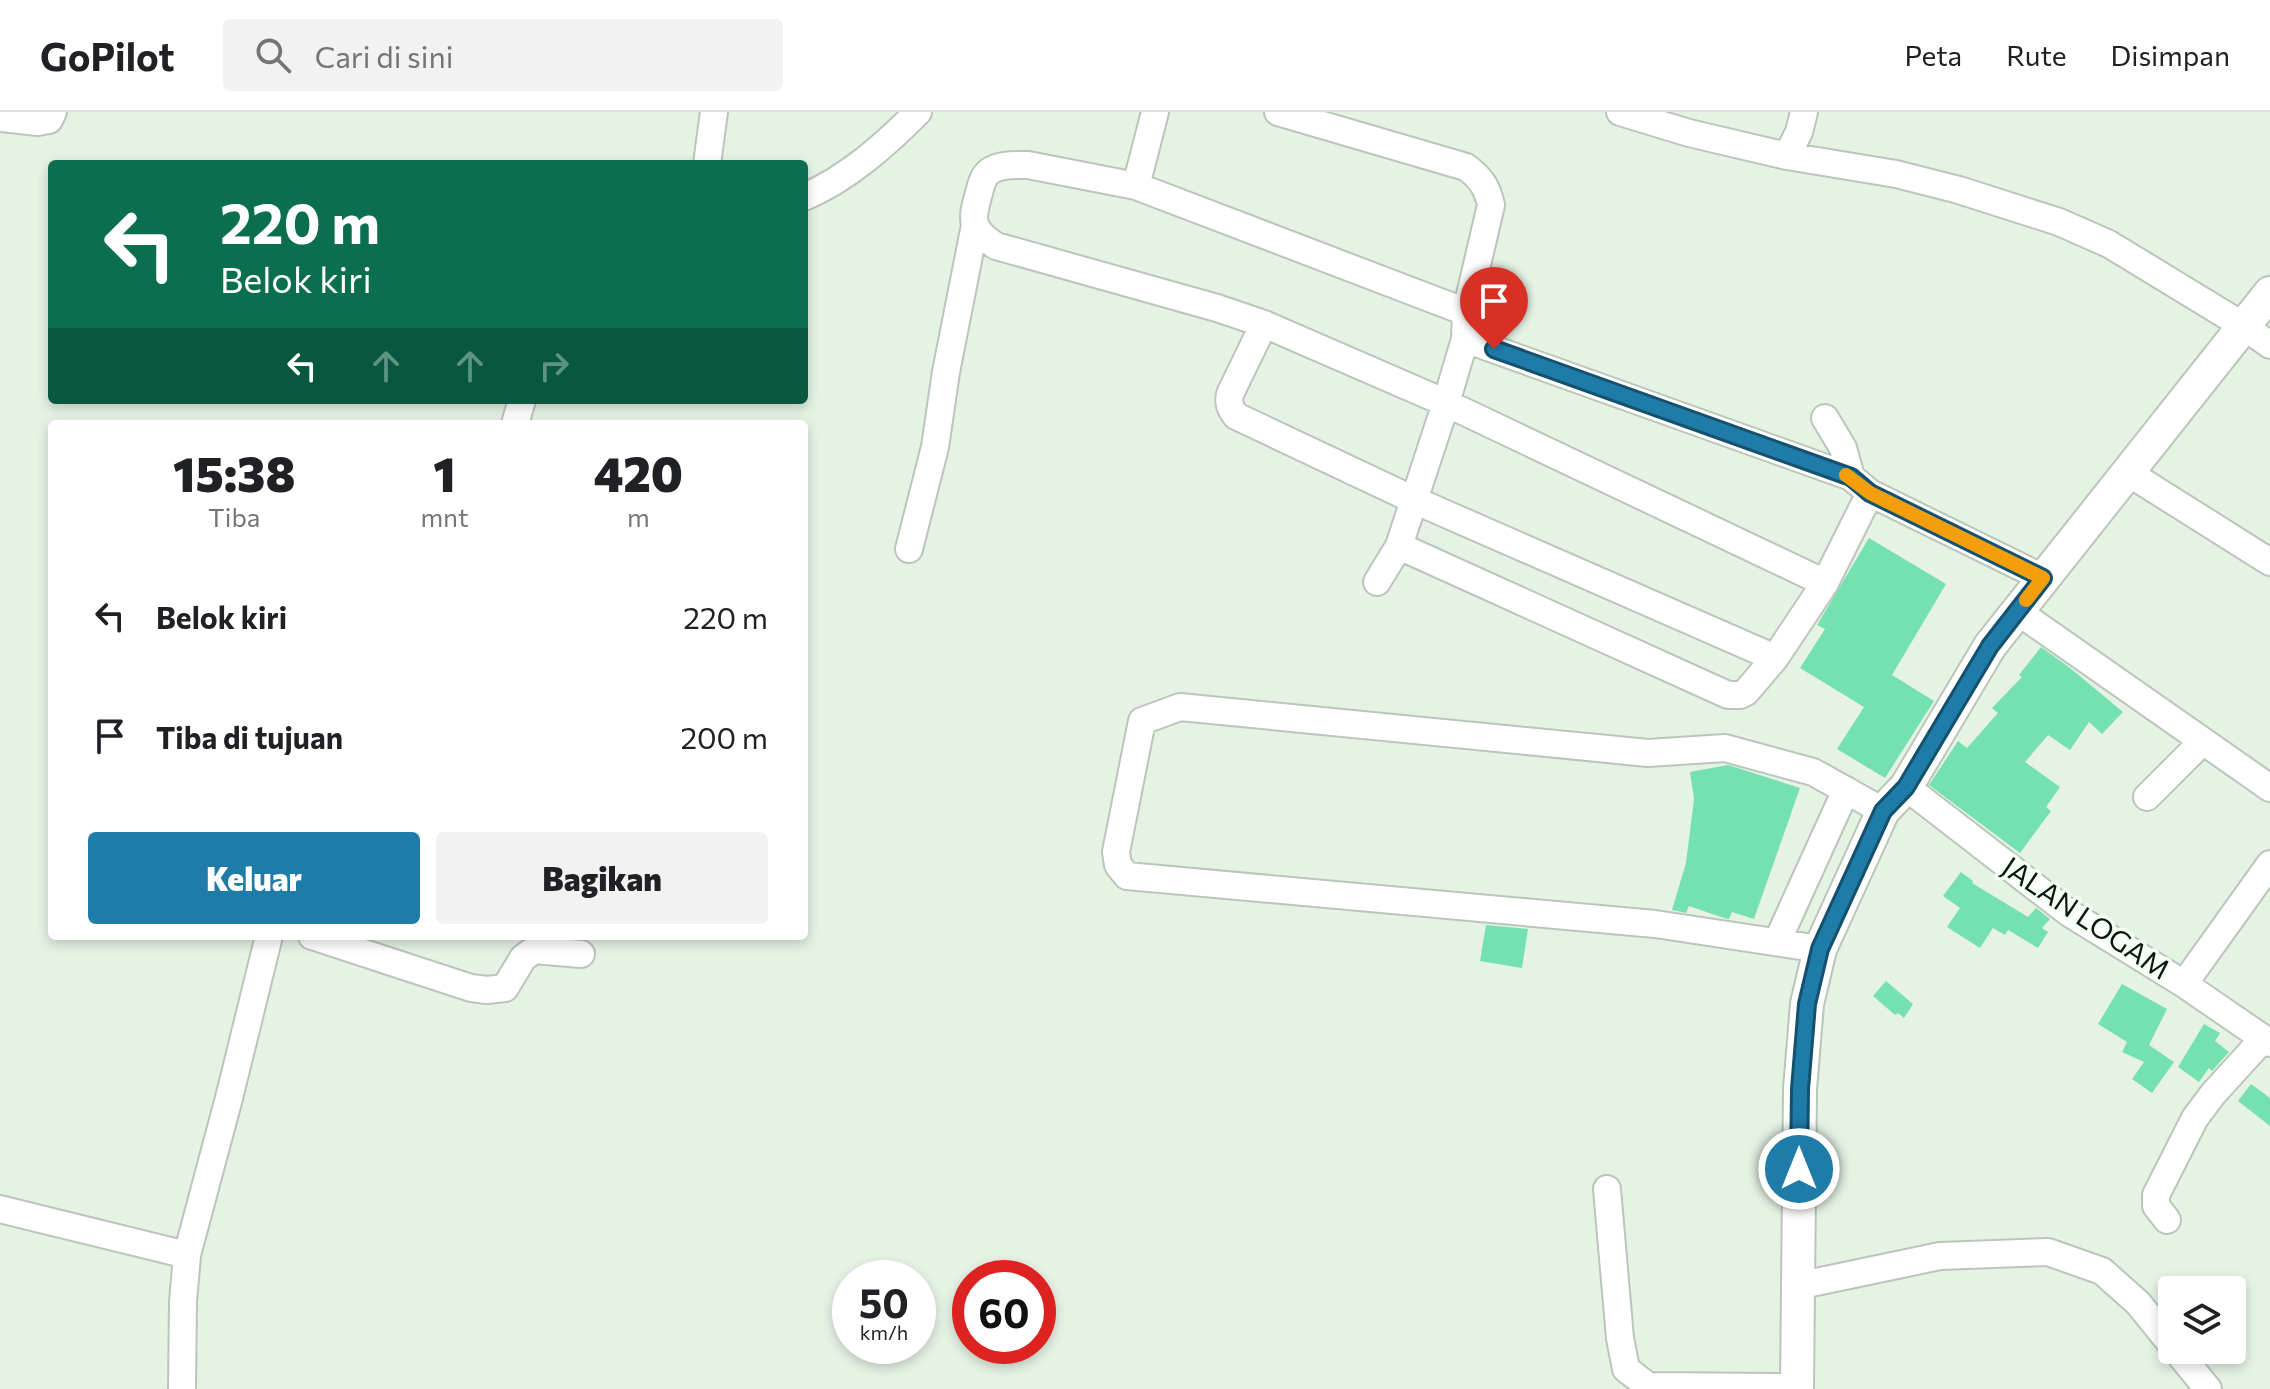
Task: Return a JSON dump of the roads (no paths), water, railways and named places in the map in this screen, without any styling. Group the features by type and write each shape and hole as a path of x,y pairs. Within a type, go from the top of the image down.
{"main road":[{"path":"1797,1388 1800,1089 1807,1004 1820,949 1883,811 1906,787 1990,646 2270,293"}],"street":[{"path":"0,118 38,122 49,120 53,112"},
{"path":"708,160 714,112"},
{"path":"808,195 885,146 918,112"},
{"path":"1136,186 1155,112"},
{"path":"1278,112 1466,167 1479,177 1487,189 1491,205 1466,312 1465,339 1446,403 1399,546 1377,582"},
{"path":"1620,112 1689,133 1787,156 1896,174 1959,190 2059,222 2109,244 2270,345"},
{"path":"1787,156 1799,132 1804,112"},
{"path":"1466,312 1136,186 1028,165 990,171 982,179 972,216 979,233 996,246 1264,324 1446,403 1825,583"},
{"path":"909,549 935,447 946,372 975,225"},
{"path":"1264,324 1230,394 1230,409 1236,416 1414,500 1775,658"},
{"path":"1465,339 1860,485 2043,578"},
{"path":"1399,546 1735,696 1746,692 1775,658 1825,583 1860,485 1825,418"},
{"path":"2127,472 2270,562"},
{"path":"2017,611 2270,788"},
{"path":"1820,949 1639,922 1127,876 1118,865 1116,852 1142,721 1180,707 1648,753 1725,748 1813,772 1883,811"},
{"path":"2147,797 2203,741"},
{"name":"JALAN LOGAM","path":"1906,787 2069,913 2184,984 2266,1041"},
{"path":"1777,942 1846,790"},
{"path":"2184,984 2270,864"},
{"path":"182,1389 187,1255 268,940"},
{"path":"324,940 435,977 487,990 505,988 523,958 534,950 581,954"},
{"path":"2167,1220 2156,1206 2156,1195 2195,1118 2213,1094 2266,1041"},
{"path":"1607,1189 1620,1338 1626,1369 1648,1386 1797,1388"},
{"path":"0,1209 187,1255"},
{"path":"1797,1286 1940,1256 2048,1252 2102,1271 2138,1303 2158,1328"},
{"path":"2187,1364 2208,1389"}]}
